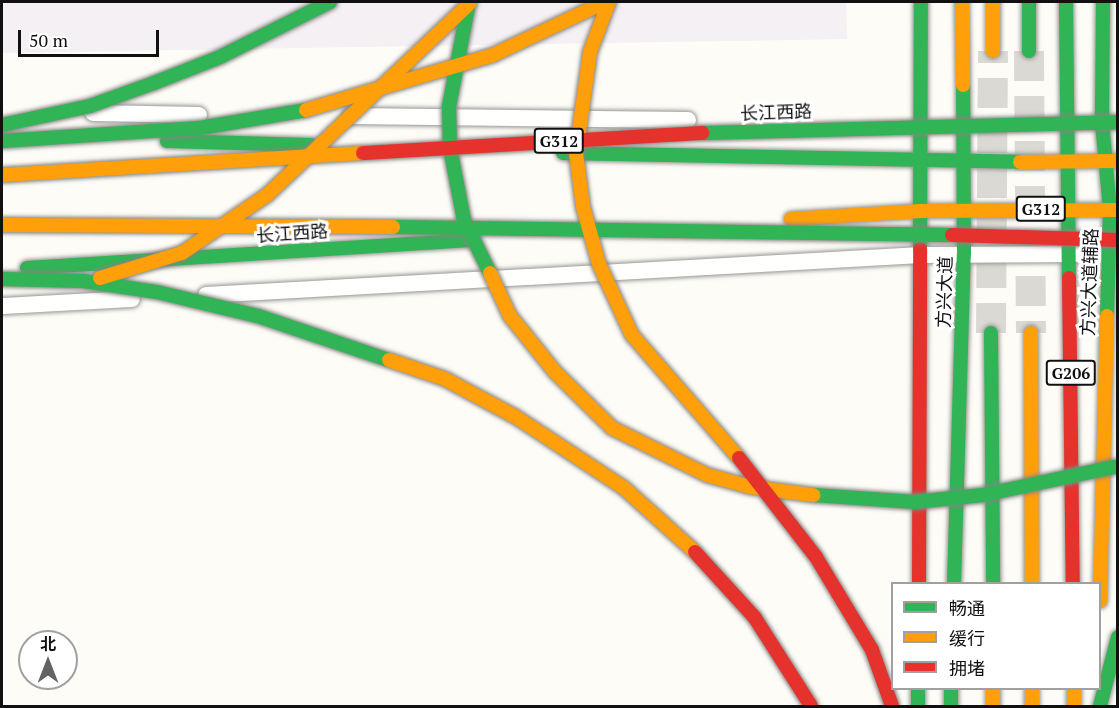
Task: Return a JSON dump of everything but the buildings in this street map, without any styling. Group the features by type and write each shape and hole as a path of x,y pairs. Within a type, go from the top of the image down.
{"main road":[{"path":"2,125 90,105 154,83 220,57 330,2"},
{"path":"82,281 135,270 182,253 258,201 319,149 470,2"},
{"path":"470,2 449,107 450,148 464,220 510,315 555,372 612,428 707,475 760,489 854,500 915,502 983,495 1118,466"},
{"path":"2,141 200,128 287,115 434,76 492,55 607,2"},
{"path":"607,2 590,52 577,123 583,207 599,264 632,335 747,466 816,557 872,650 892,706"},
{"path":"919,582 921,2"},
{"name":"方兴大道","path":"954,582 964,254 962,2"},
{"path":"993,2 993,51"},
{"path":"1029,2 1029,51"},
{"path":"1066,2 1071,163"},
{"name":"方兴大道辅路","path":"1101,582 1114,249 1112,122 1103,2"},
{"name":"长江西路","path":"2,175 737,131 1112,122"},
{"name":"G312","path":"2,136 920,164 962,161 1071,163 1112,161"},
{"name":"G206","path":"1071,163 1072,209 1069,254 1073,582"},
{"name":"长江西路","path":"2,270 921,211 1114,210"},
{"name":"长江西路","path":"2,225 735,229 1114,249"},
{"path":"2,279 82,281 157,292 258,315 355,346 445,379 516,417 624,488 674,529 755,618 811,706"},
{"path":"991,333 993,582"},
{"name":"G206","path":"1031,333 1032,582"},
{"path":"1099,706 1118,637"},
{"path":"918,690 918,706"},
{"path":"951,690 951,706"},
{"path":"993,690 993,706"},
{"path":"1032,690 1032,706"},
{"path":"1074,690 1074,706"},
{"path":"1098,690 1099,706"}],"street":[{"path":"2,112 920,123 1112,122"},
{"path":"2,306 921,255 1069,254 1114,249"}],"shaded area":[{"path":"2,2 846,2 847,39 2,53"}],"tunnel":[{"path":"991,333 993,51"},
{"path":"1029,51 1031,333"}],"traffic: fast":[{"path":"2,125 90,106 154,83 220,57 330,2"},
{"path":"469,2 449,107 450,148 464,220 490,273"},
{"path":"920,249 921,2"},
{"path":"1029,2 1029,51"},
{"path":"1066,2 1069,278"},
{"path":"1103,2 1102,122 1110,210 1107,316"},
{"path":"954,582 964,254 963,85"},
{"path":"2,141 200,128 306,110"},
{"path":"702,133 1118,122"},
{"path":"167,141 311,145"},
{"path":"563,153 1020,162"},
{"path":"393,227 952,235"},
{"path":"27,268 470,240"},
{"path":"2,279 83,281 157,292 258,316 389,360"},
{"path":"991,333 993,582"},
{"path":"813,495 915,502 983,495 1114,467"},
{"path":"1100,706 1118,637"},
{"path":"918,690 918,706"},
{"path":"951,690 951,706"}],"traffic: slow":[{"path":"306,110 493,55 605,2"},
{"path":"609,2 590,52 576,153 583,207 599,264 632,335 739,458"},
{"path":"962,2 963,85"},
{"path":"993,2 993,51"},
{"path":"100,278 182,253 267,195 470,3"},
{"path":"2,175 363,153"},
{"path":"1020,162 1118,161"},
{"path":"791,219 921,211 1118,210"},
{"path":"2,225 393,227"},
{"path":"490,273 510,316 555,372 612,428 707,475 751,487 813,495"},
{"path":"1100,582 1107,316"},
{"path":"1031,333 1032,582"},
{"path":"389,360 445,379 516,417 624,488 695,552"},
{"path":"993,690 993,706"},
{"path":"1032,690 1032,706"},
{"path":"1074,690 1074,706"}],"traffic: jam":[{"path":"363,153 702,133"},
{"path":"952,235 1118,240"},
{"path":"919,582 920,249"},
{"path":"1069,278 1073,582"},
{"path":"739,458 816,557 872,650 892,706"},
{"path":"695,552 755,618 811,706"}]}
